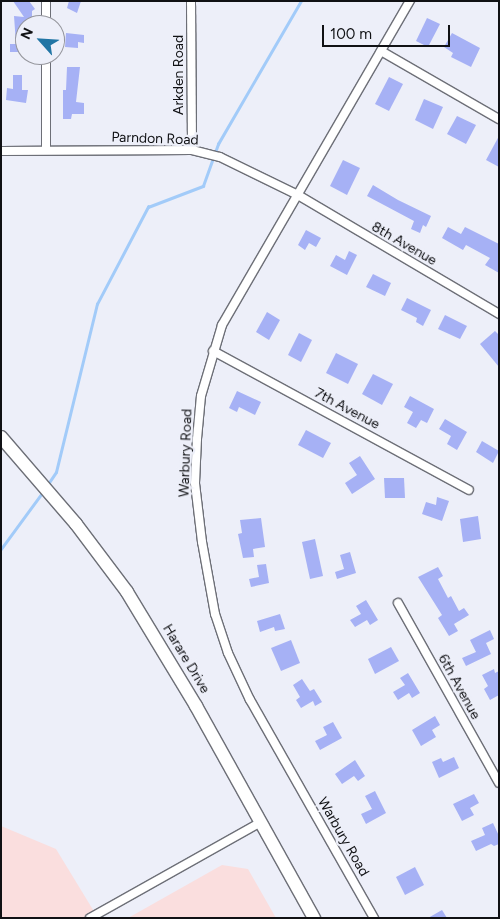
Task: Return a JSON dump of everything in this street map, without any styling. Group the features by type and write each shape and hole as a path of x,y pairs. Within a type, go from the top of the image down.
{"main road":[{"name":"Harare Drive","path":"1,437 54,497 102,558 137,608 196,706 314,918"}],"street":[{"path":"46,1 46,15"},
{"name":"Arkden Road","path":"192,1 192,150"},
{"name":"Warbury Road","path":"374,918 250,700 228,653 217,621 202,542 195,483 201,396 213,351 233,303 298,196 410,1"},
{"path":"382,51 499,119"},
{"path":"46,65 46,150"},
{"name":"Parndon Road","path":"1,151 192,150 220,157 298,196"},
{"name":"8th Avenue","path":"298,196 499,314"},
{"name":"7th Avenue","path":"213,351 469,490"},
{"name":"6th Avenue","path":"398,603 499,783"},
{"path":"90,918 261,822"}],"shaded area":[{"path":"1,826 56,849 98,918 1,918"},
{"path":"222,865 248,869 276,918 128,918"}],"building":[{"path":"13,1 29,1 35,9 32,11 32,15 23,15"},
{"path":"69,1 81,1 77,13 67,8"},
{"path":"427,18 440,24 428,47 416,41"},
{"path":"66,33 84,35 84,43 78,42 78,48 65,47"},
{"path":"452,33 480,48 471,67 451,57 453,53 444,47"},
{"path":"10,44 15,44 15,52 10,52"},
{"path":"67,67 80,67 76,102 84,103 84,114 72,114 71,119 63,119 63,90 66,90"},
{"path":"13,75 22,75 22,90 28,90 26,103 6,100 7,88 13,89"},
{"path":"389,77 403,84 389,111 375,104"},
{"path":"424,99 443,107 433,129 415,120"},
{"path":"457,116 476,125 466,144 447,134"},
{"path":"499,136 499,167 486,160"},
{"path":"343,160 360,168 347,195 330,186"},
{"path":"373,185 431,216 426,227 423,225 420,233 411,229 414,221 367,196"},
{"path":"448,227 461,234 465,227 499,244 499,273 485,265 490,258 466,245 463,250 442,238"},
{"path":"306,230 321,238 316,247 309,243 305,250 298,245"},
{"path":"349,251 357,255 347,275 330,266 336,255 345,260"},
{"path":"373,274 391,283 385,296 366,287"},
{"path":"407,298 431,310 423,326 416,322 417,318 401,310"},
{"path":"267,312 280,320 269,340 256,332"},
{"path":"445,315 467,326 460,339 438,329"},
{"path":"495,331 499,335 499,367 480,344"},
{"path":"299,333 312,340 301,362 288,355"},
{"path":"336,353 358,364 348,384 326,373"},
{"path":"373,374 393,384 382,405 362,394"},
{"path":"237,391 261,402 255,415 239,407 237,412 229,408"},
{"path":"410,396 434,409 427,423 421,420 416,428 407,423 413,412 404,407"},
{"path":"445,419 467,432 457,450 447,444 451,436 439,429"},
{"path":"306,430 331,443 323,458 298,445"},
{"path":"482,441 499,451 493,463 476,452"},
{"path":"360,456 375,479 352,494 345,483 357,475 349,463"},
{"path":"384,478 404,478 405,498 385,498"},
{"path":"437,497 449,501 442,521 422,514 426,502 436,505"},
{"path":"478,516 481,539 463,542 460,519"},
{"path":"261,518 265,547 253,549 254,557 243,558 238,534 242,533 240,520"},
{"path":"315,539 323,576 310,579 302,542"},
{"path":"350,552 356,573 337,579 335,572 344,569 340,555"},
{"path":"266,564 269,583 251,587 249,579 259,577 257,565"},
{"path":"438,567 443,576 438,579 448,598 451,596 459,611 464,608 469,615 454,624 458,631 449,636 438,618 442,615 418,577"},
{"path":"366,600 378,620 370,625 367,620 355,627 350,620 361,614 356,606"},
{"path":"280,614 285,629 275,631 274,627 260,632 257,621"},
{"path":"490,630 494,639 486,643 491,654 466,666 462,658 476,652 470,640"},
{"path":"291,640 300,663 281,671 271,648"},
{"path":"391,647 399,661 375,674 368,659"},
{"path":"494,669 495,673 499,671 499,695 490,700 484,689 488,686 482,675"},
{"path":"408,673 420,693 412,698 409,693 398,700 393,692 405,685 400,678"},
{"path":"302,679 310,691 314,689 322,702 315,706 313,701 301,708 296,700 300,697 293,685"},
{"path":"435,716 440,725 432,730 436,737 421,746 412,730"},
{"path":"333,722 342,738 320,750 315,741 327,735 323,727"},
{"path":"454,757 459,768 439,778 432,762 441,758 443,762"},
{"path":"355,760 365,776 358,781 354,776 342,784 335,774"},
{"path":"375,791 386,813 366,824 361,814 372,809 365,796"},
{"path":"474,794 479,803 470,808 474,815 462,821 453,804"},
{"path":"493,823 499,836 499,844 494,846 491,844 476,851 471,841 485,835 482,828"},
{"path":"415,867 424,885 405,895 396,877"},
{"path":"442,910 447,918 428,918"}],"waterway":[{"path":"48,484 56,472 97,304 148,207 203,186 218,144 301,1"},
{"path":"1,549 42,493"}]}
